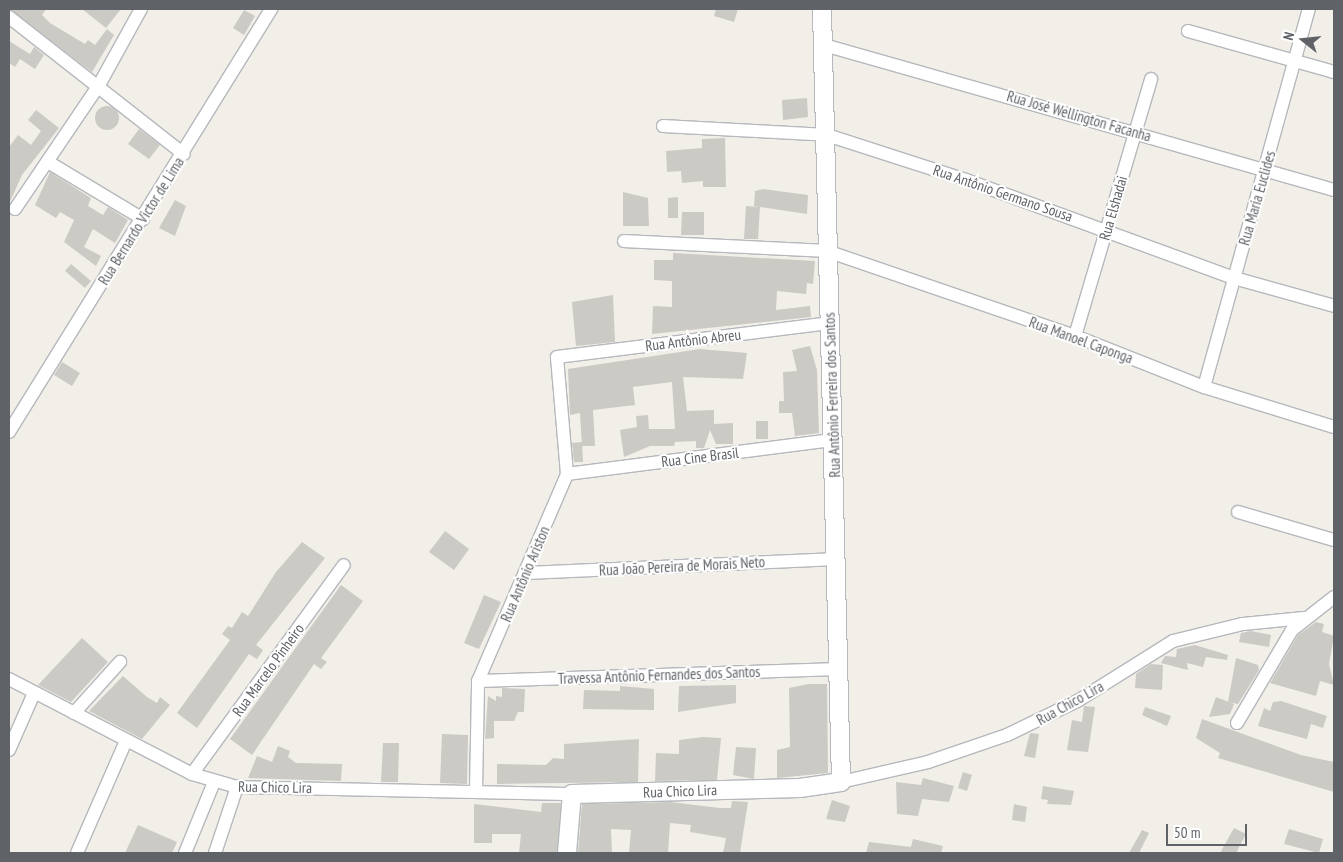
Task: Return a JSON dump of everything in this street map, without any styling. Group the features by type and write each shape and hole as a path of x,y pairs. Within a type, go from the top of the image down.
{"street":[{"path":"12,9 9,15 184,154"},
{"path":"15,209 99,85 141,9"},
{"name":"Rua Bernardo Victor de Lima","path":"9,432 184,154 271,9"},
{"name":"Rua Antônio Ferreira dos Santos","path":"822,9 827,135 827,251 834,440 841,782"},
{"name":"Rua Maria Euclides","path":"1204,387 1309,9"},
{"path":"1188,31 1334,72"},
{"name":"Rua José Wellington Facanha","path":"824,45 1334,190"},
{"name":"Rua Elshadai","path":"1075,336 1151,79"},
{"name":"Rua Antônio Germano Sousa","path":"662,126 827,135 1107,230 1234,278 1334,306"},
{"path":"48,162 143,219"},
{"name":"Rua Manoel Caponga","path":"624,241 827,251 1075,336 1204,387 1334,427"},
{"name":"Rua Antônio Abreu","path":"557,357 829,323"},
{"name":"Rua Antônio Ariston","path":"476,790 478,680 527,573 567,474 557,357"},
{"name":"Rua Cine Brasil","path":"567,474 834,440"},
{"path":"1238,512 1334,540"},
{"name":"Rua João Pereira de Morais Neto","path":"527,573 836,559"},
{"name":"Rua Marcelo Pinheiro","path":"192,774 344,565"},
{"name":"Rua Chico Lira","path":"9,680 192,774 214,782 237,787 476,790 572,794 800,788 841,782 928,762 1007,735 1079,700 1173,641 1243,624 1304,618 1334,597"},
{"path":"1237,723 1292,630 1304,618"},
{"path":"74,713 120,662"},
{"name":"Travessa Antônio Fernandes dos Santos","path":"478,680 840,669"},
{"path":"9,750 34,692"},
{"path":"77,853 126,741"},
{"path":"185,853 214,782"},
{"path":"215,853 237,787"},
{"path":"567,853 572,794"}],"building":[{"path":"9,9 46,9 42,15 50,23 85,44 88,40 95,45 107,29 114,35 92,72"},
{"path":"82,9 121,9 106,28"},
{"path":"716,9 738,9 734,22 714,16"},
{"path":"244,10 255,16 244,35 233,28"},
{"path":"9,41 30,54 34,47 44,55 35,69 20,59 15,67 9,63"},
{"path":"807,98 808,117 783,120 782,100"},
{"path":"107,106 116,109 119,118 116,127 107,130 98,127 95,118 98,109"},
{"path":"36,110 59,128 22,175 9,204 9,147 18,135 31,145 41,131 28,120"},
{"path":"139,129 160,145 149,159 128,144"},
{"path":"725,138 726,187 703,187 703,181 682,183 681,171 667,172 666,151 702,148 702,139"},
{"path":"50,172 91,198 88,206 103,215 108,207 128,220 115,243 93,229 84,247 101,256 96,266 64,242 74,220 60,212 56,218 35,205"},
{"path":"763,189 808,195 807,214 754,206 755,191"},
{"path":"623,192 648,198 649,226 623,226"},
{"path":"678,197 678,218 668,218 668,198"},
{"path":"175,200 186,206 175,236 159,228"},
{"path":"746,206 760,207 758,239 744,239"},
{"path":"682,212 704,212 704,235 681,235"},
{"path":"673,253 815,261 813,284 807,283 806,294 777,291 776,310 810,306 811,317 652,334 653,306 672,307 672,281 654,280 654,260 673,260"},
{"path":"71,264 91,281 85,288 65,271"},
{"path":"613,295 615,342 576,346 572,302"},
{"path":"810,346 817,370 819,433 795,436 792,413 779,413 779,401 784,401 783,372 797,371 792,350"},
{"path":"700,349 747,353 743,379 683,377 687,411 714,410 714,424 733,423 733,444 716,444 710,430 704,448 696,448 696,441 675,442 674,446 650,446 624,457 620,430 637,427 636,416 648,415 649,429 675,429 672,382 633,387 635,405 593,410 595,446 582,446 580,413 570,415 568,369"},
{"path":"62,362 80,373 72,386 54,375"},
{"path":"756,421 768,421 768,439 756,439"},
{"path":"582,442 583,462 574,462 572,443"},
{"path":"445,531 469,549 454,570 429,552"},
{"path":"302,542 325,558 256,645 263,650 257,659 249,654 197,728 177,713 230,640 222,634 228,626 232,628 242,612 248,616 276,572"},
{"path":"341,585 363,601 321,658 327,662 321,669 314,664 252,755 230,739"},
{"path":"484,595 501,602 479,649 464,643"},
{"path":"1316,622 1324,624 1322,632 1334,636 1329,664 1334,685 1320,681 1316,696 1270,683 1298,635"},
{"path":"1251,631 1271,635 1269,647 1239,642 1241,633"},
{"path":"82,638 108,662 71,702 38,685"},
{"path":"1195,645 1228,655 1227,660 1206,657 1203,667 1187,663 1188,670 1161,663 1165,656 1176,657 1177,649"},
{"path":"1236,658 1258,665 1259,670 1238,704 1228,702"},
{"path":"1151,664 1163,665 1162,690 1135,688 1136,674"},
{"path":"123,676 147,697 157,703 160,697 170,705 142,739 89,711"},
{"path":"808,684 827,684 828,773 777,778 777,750 790,747 789,688"},
{"path":"736,685 736,703 678,712 679,686"},
{"path":"620,686 654,689 654,710 583,709 584,690 620,691"},
{"path":"502,688 525,689 524,712 518,712 514,721 494,721 494,738 485,739 488,696 496,701 496,696 502,697"},
{"path":"1216,697 1234,704 1230,714 1209,717"},
{"path":"1281,701 1327,716 1323,728 1311,724 1307,739 1258,726 1264,708 1270,711 1273,702"},
{"path":"1084,706 1095,707 1088,752 1067,750 1072,720 1082,722"},
{"path":"1145,707 1171,716 1167,726 1142,715"},
{"path":"1202,719 1301,755 1334,762 1334,792 1218,758 1220,753 1196,738"},
{"path":"1030,733 1039,734 1035,758 1024,756"},
{"path":"442,734 468,735 467,784 440,783"},
{"path":"703,737 721,738 717,780 655,781 656,753 679,754 679,740"},
{"path":"639,739 638,782 497,784 497,764 546,765 553,758 564,759 564,744"},
{"path":"383,743 399,743 398,782 381,782"},
{"path":"278,746 290,751 288,757 296,763 342,764 341,781 248,778 257,756 272,762"},
{"path":"736,747 756,748 754,779 733,775"},
{"path":"963,772 972,775 967,791 958,788"},
{"path":"923,778 954,786 949,802 922,799 918,816 897,814 896,782 921,785"},
{"path":"1043,786 1074,791 1071,805 1047,804 1048,800 1041,799"},
{"path":"832,800 850,806 845,822 826,819"},
{"path":"732,801 748,802 740,853 723,853 726,838 690,832 691,825 670,823 668,853 629,853 631,830 611,829 612,853 578,853 582,804 670,802 731,808"},
{"path":"542,803 561,803 557,853 519,853 521,834 492,834 492,843 474,843 474,804 541,812"},
{"path":"1014,804 1027,807 1025,822 1012,820"},
{"path":"138,825 177,842 172,853 125,853"},
{"path":"1234,828 1246,834 1236,853 1220,853"},
{"path":"1289,829 1323,839 1319,853 1284,844"},
{"path":"1142,830 1149,833 1139,853 1129,853"},
{"path":"913,839 943,846 941,853 866,853 869,842 911,847"}]}
